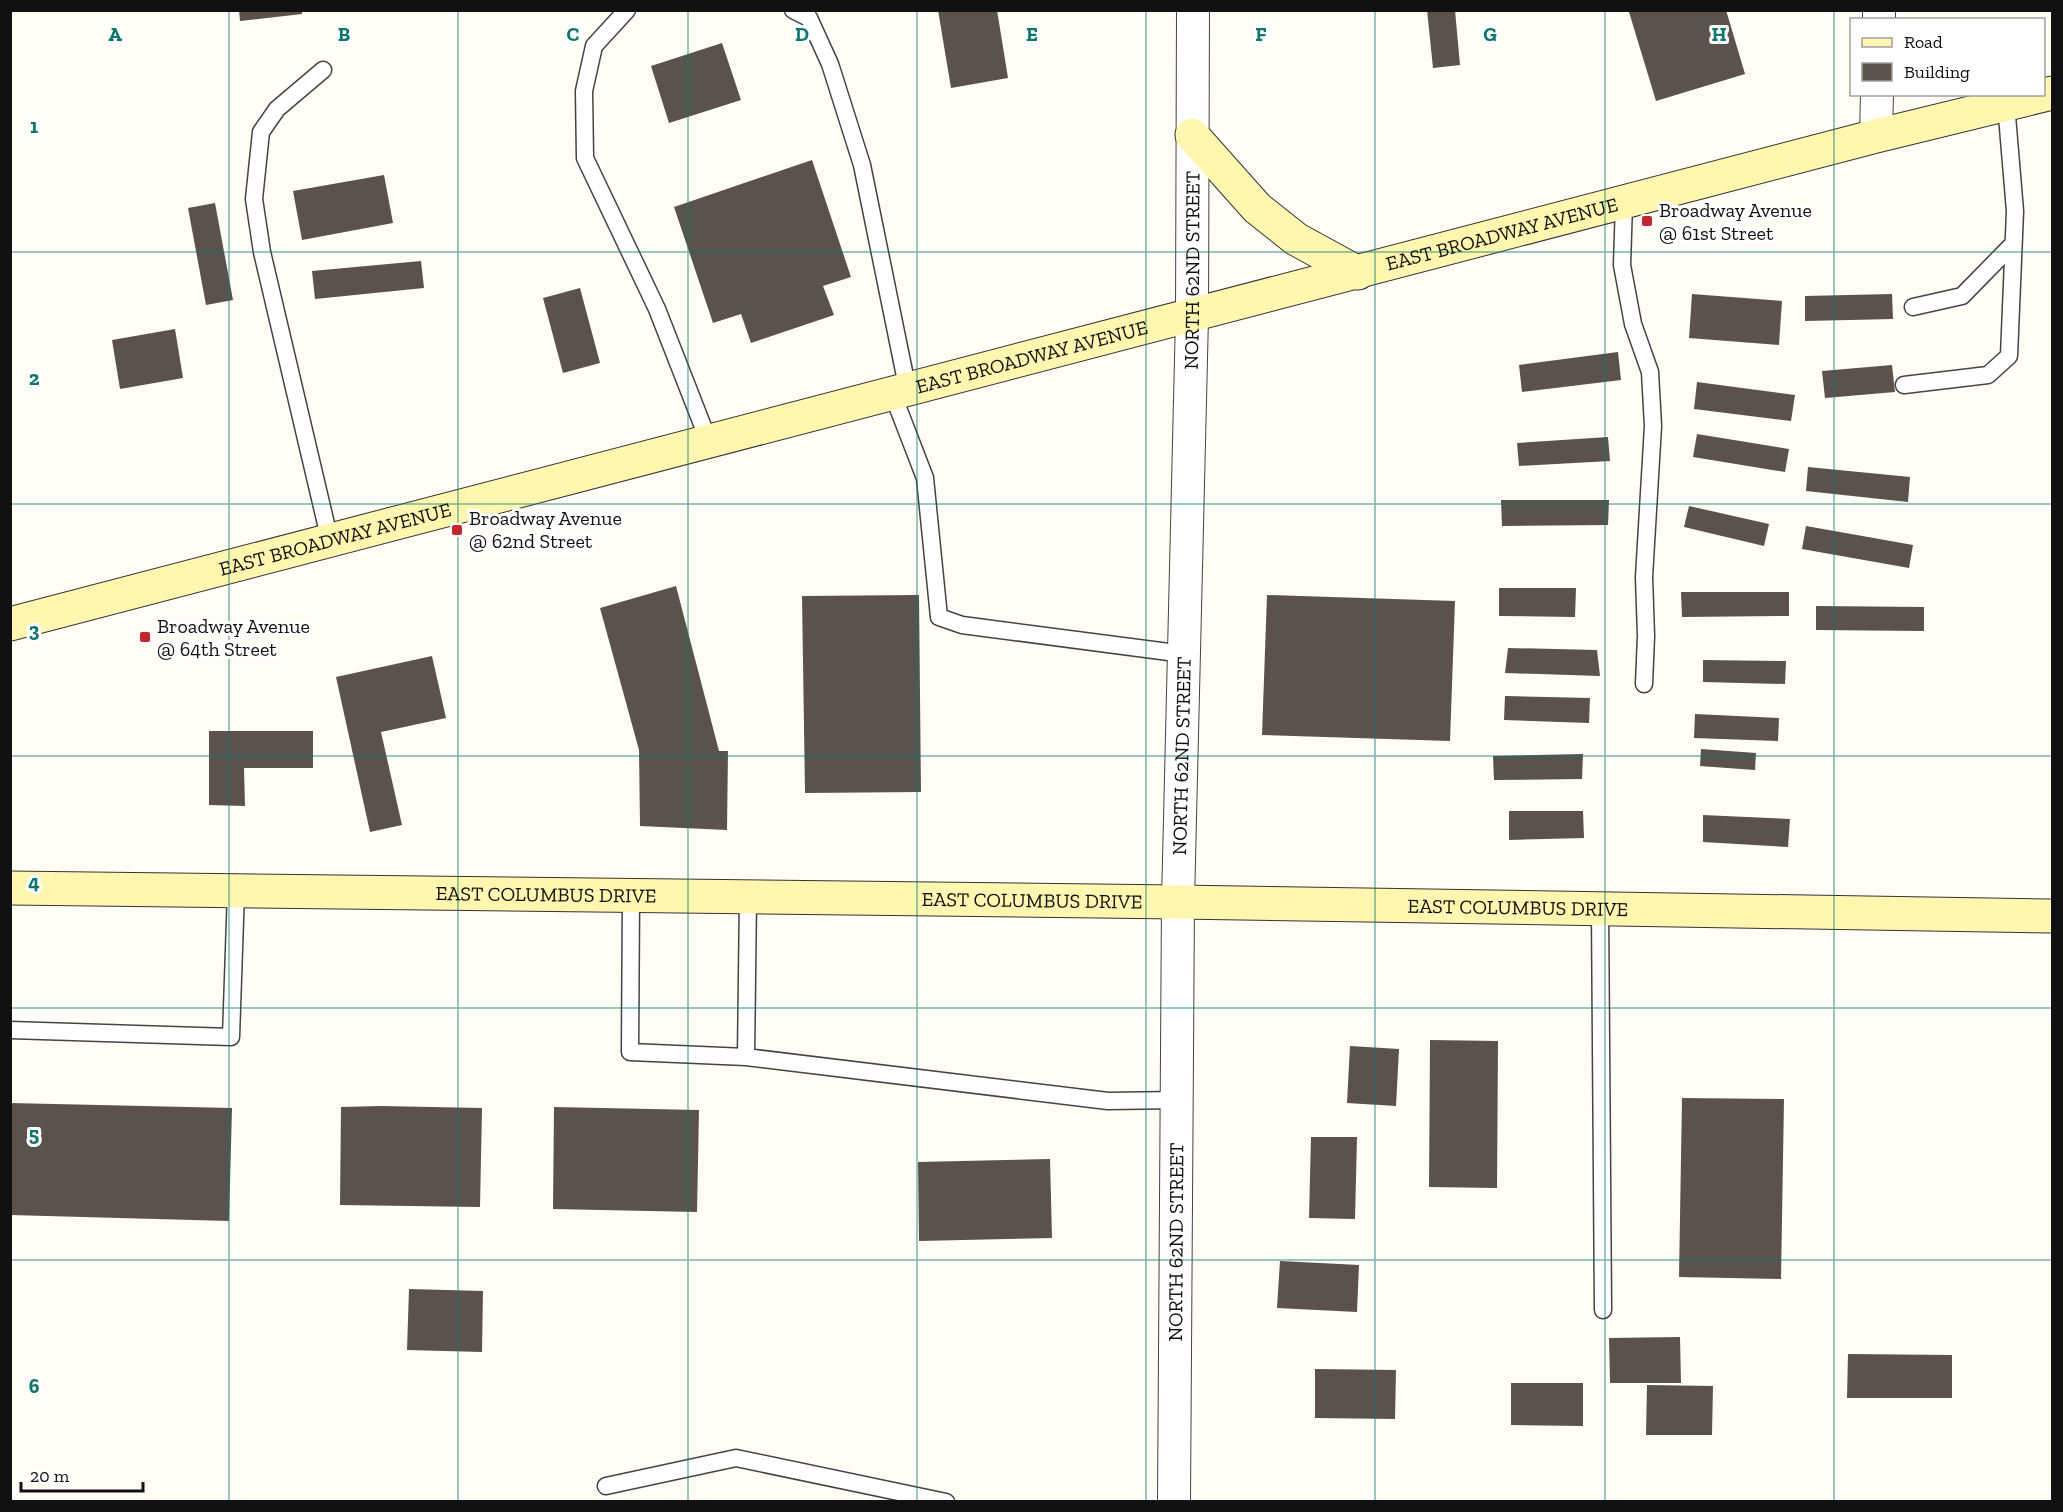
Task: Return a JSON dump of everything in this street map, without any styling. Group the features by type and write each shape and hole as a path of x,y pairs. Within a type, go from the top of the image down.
{"street":[{"name":"NORTH 62ND STREET","path":"1174,1502 1178,902 1192,316 1192,10"},
{"path":"1876,136 1877,96"},
{"name":"EAST BROADWAY AVENUE","path":"10,624 1876,136 2039,96"},
{"path":"1192,135 1257,208 1296,239 1358,273"},
{"name":"EAST COLUMBUS DRIVE","path":"10,888 1178,902 2052,916"}],"lane":[{"path":"627,10 594,46 584,92 585,158 657,309 709,442"},
{"path":"793,10 809,18 830,64 862,165 900,393 925,478 939,617 962,625 1184,654"},
{"path":"322,70 277,109 261,132 254,199 262,252 330,541"},
{"path":"1904,385 1988,375 2009,356 2015,210 2006,104"},
{"path":"1624,203 1622,265 1633,324 1650,372 1652,415 1644,577 1646,636 1644,684"},
{"path":"1913,307 1962,296 2013,244"},
{"path":"10,1030 231,1037 236,891"},
{"path":"631,896 630,1052 746,1057 1108,1101 1177,1100"},
{"path":"746,1057 748,897"},
{"path":"1600,909 1603,1310"},
{"path":"606,1486 736,1458 946,1502"}],"building":[{"path":"239,10 302,10 302,14 240,21"},
{"path":"938,10 997,10 1008,78 951,88"},
{"path":"1427,10 1455,10 1460,65 1433,68"},
{"path":"1632,10 1726,10 1745,74 1656,101 1629,12"},
{"path":"722,43 741,100 669,123 651,66"},
{"path":"812,160 851,277 823,286 834,315 751,343 741,314 713,323 674,207"},
{"path":"384,175 393,223 302,240 293,191"},
{"path":"215,203 233,300 206,305 188,208"},
{"path":"421,261 424,288 315,299 312,271"},
{"path":"580,288 600,363 563,373 543,298"},
{"path":"1692,294 1782,301 1779,345 1689,338"},
{"path":"1892,294 1893,319 1805,321 1805,296"},
{"path":"175,329 183,378 120,389 112,340"},
{"path":"1618,352 1621,380 1522,392 1519,365"},
{"path":"1892,365 1895,392 1825,398 1822,371"},
{"path":"1697,382 1795,395 1791,421 1694,409"},
{"path":"1697,434 1789,449 1785,472 1693,457"},
{"path":"1608,437 1610,461 1519,466 1517,443"},
{"path":"1808,467 1910,477 1908,502 1806,491"},
{"path":"1501,500 1609,500 1608,525 1502,526"},
{"path":"1689,506 1769,524 1764,546 1684,527"},
{"path":"1806,526 1913,545 1909,568 1802,549"},
{"path":"676,586 719,751 728,751 727,830 640,826 639,750 600,608"},
{"path":"1499,588 1576,588 1575,617 1499,616"},
{"path":"1681,592 1789,592 1789,616 1682,617"},
{"path":"919,595 921,792 805,793 802,596"},
{"path":"1267,595 1455,601 1450,741 1262,735"},
{"path":"1816,606 1924,607 1924,631 1816,630"},
{"path":"1508,648 1597,650 1600,676 1505,673"},
{"path":"432,656 446,718 381,732 402,825 370,832 336,677"},
{"path":"1703,660 1786,661 1785,684 1703,682"},
{"path":"1505,696 1590,698 1589,723 1504,720"},
{"path":"1695,714 1779,718 1778,741 1694,738"},
{"path":"209,731 313,731 313,768 244,768 245,806 209,805"},
{"path":"1701,749 1756,753 1755,770 1700,766"},
{"path":"1583,754 1582,779 1494,780 1493,756"},
{"path":"1509,811 1583,811 1584,838 1509,840"},
{"path":"1703,815 1790,819 1788,847 1703,842"},
{"path":"1430,1040 1498,1041 1497,1188 1429,1187"},
{"path":"1350,1046 1399,1049 1396,1106 1347,1103"},
{"path":"1682,1098 1784,1099 1781,1279 1679,1277"},
{"path":"10,1103 232,1108 229,1221 10,1215"},
{"path":"341,1107 482,1108 480,1207 340,1205"},
{"path":"554,1107 699,1110 697,1212 553,1209"},
{"path":"1311,1137 1357,1137 1355,1219 1309,1218"},
{"path":"1050,1159 1052,1238 919,1241 918,1162"},
{"path":"1280,1261 1359,1265 1357,1312 1277,1308"},
{"path":"409,1289 483,1291 482,1352 407,1350"},
{"path":"1680,1337 1681,1383 1610,1383 1609,1338"},
{"path":"1848,1354 1952,1355 1952,1398 1847,1398"},
{"path":"1315,1369 1396,1370 1395,1419 1315,1418"},
{"path":"1511,1383 1583,1383 1583,1426 1511,1425"},
{"path":"1647,1385 1713,1386 1712,1435 1646,1435"}],"place":[{"name":"Broadway Avenue @ 61st Street","path":"1647,221"},
{"name":"Broadway Avenue @ 62nd Street","path":"457,530"},
{"name":"Broadway Avenue @ 64th Street","path":"145,637"}]}
